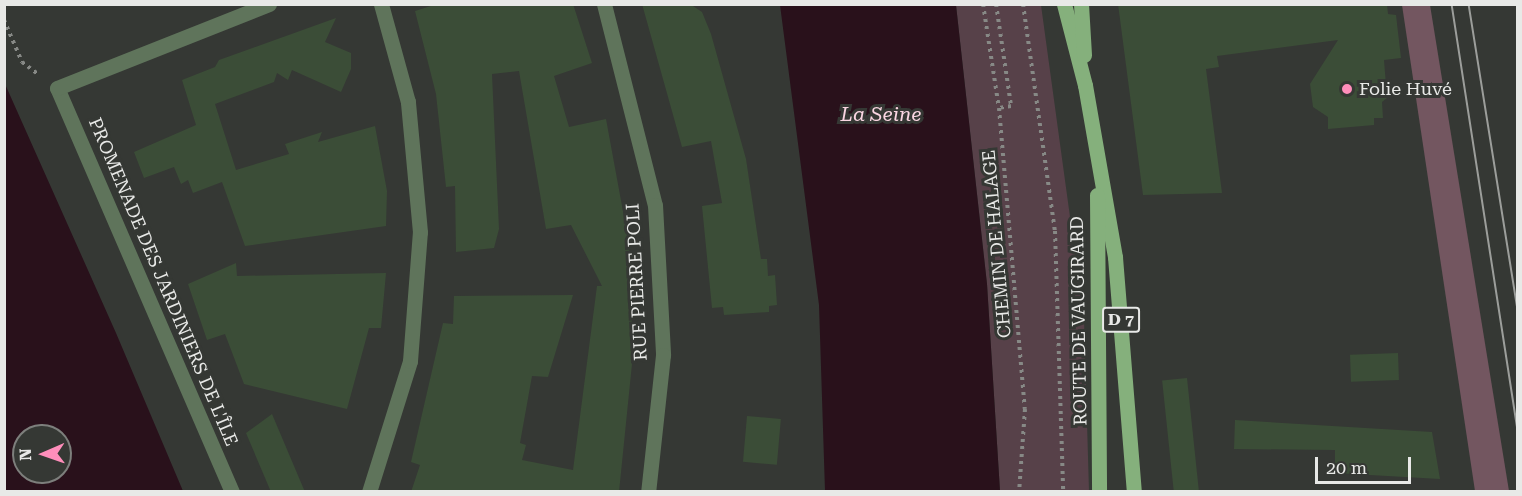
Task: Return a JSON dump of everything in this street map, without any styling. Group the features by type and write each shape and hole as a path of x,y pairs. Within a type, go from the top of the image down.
{"main road":[{"name":"ROUTE DE VAUGIRARD","path":"1064,4 1085,85 1115,257 1134,492"},
{"name":"ROUTE DE VAUGIRARD","path":"1081,4 1085,85"},
{"name":"ROUTE DE VAUGIRARD","path":"1096,150 1099,492"}],"street":[{"path":"57,88 269,4"},
{"path":"369,492 410,361 420,232 408,102 381,4"},
{"name":"RUE PIERRE POLI","path":"604,4 655,205 663,355 648,492"},
{"name":"PROMENADE DES JARDINIERS DE L'ÎLE","path":"57,88 232,492"}],"path":[{"name":"CHEMIN DE HALAGE","path":"983,4 999,108 1025,409 1019,492"},
{"path":"996,4 1011,106 999,108"},
{"path":"1023,4 1055,231 1063,492"},
{"path":"4,20 22,62 57,88"}],"shaded area":[{"path":"956,5 1041,5 1084,319 1089,491 1000,491 987,284"},
{"path":"1402,5 1430,5 1509,491 1475,491"}],"water":[{"name":"La Seine","path":"780,5 956,5 987,284 1000,491 825,491 819,305"},
{"path":"5,84 116,333 183,491 5,491"}],"building":[{"path":"437,4 573,4 592,63 554,76 569,127 606,119 629,244 633,354 619,492 411,492 420,465 411,462 443,323 453,324 454,296 573,295 548,377 532,376 520,443 526,445 522,460 573,470 597,286 602,286 571,225 546,229 519,71 492,74 499,229 494,248 456,252 455,186 446,187 436,94 415,11"},
{"path":"642,4 690,4 702,12 711,34 746,159 761,259 767,259 768,276 775,275 777,305 769,306 769,312 724,315 723,307 712,308 702,206 722,203 711,141 682,147"},
{"path":"1118,4 1387,4 1388,14 1396,15 1401,58 1384,60 1387,98 1382,102 1383,118 1374,118 1374,125 1328,129 1328,117 1313,107 1310,84 1338,40 1217,56 1219,67 1206,69 1222,193 1143,195"},
{"path":"336,18 325,42 351,53 351,69 341,92 292,70 288,80 277,73 274,82 215,104 236,170 289,154 285,144 322,132 318,142 375,126 387,191 386,226 245,246 222,182 193,193 188,180 181,184 174,167 144,178 134,152 196,125 182,80 215,67 219,60"},
{"path":"236,263 237,276 386,273 381,328 369,328 347,409 244,384 225,334 207,340 188,284"},
{"path":"1398,353 1399,380 1351,382 1350,355"},
{"path":"1187,378 1199,492 1174,492 1162,381"},
{"path":"272,414 305,492 271,492 246,433"},
{"path":"747,416 781,419 777,465 743,462"},
{"path":"1235,420 1432,432 1440,479 1335,473 1335,450 1234,449"}],"tram line":[{"path":"1452,4 1518,428"},
{"path":"1469,4 1518,311"}],"place":[{"name":"Folie Huvé","path":"1347,89"}]}
